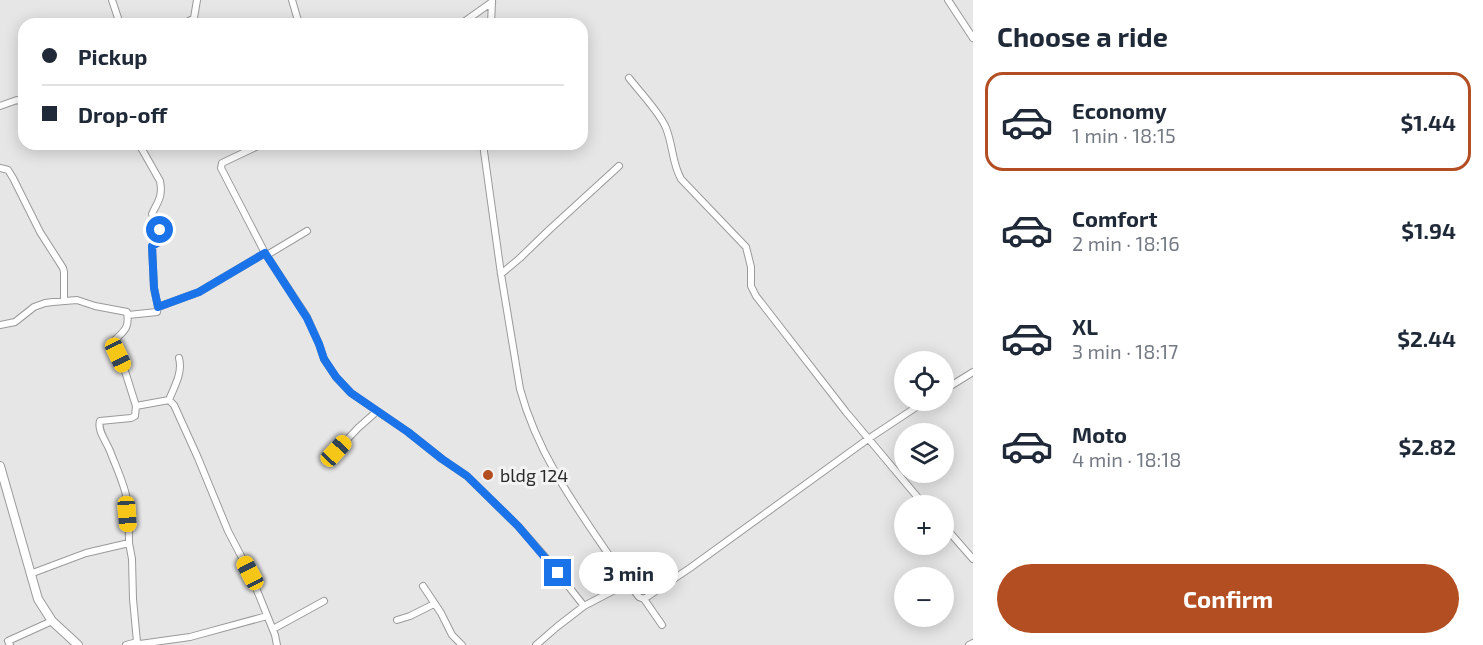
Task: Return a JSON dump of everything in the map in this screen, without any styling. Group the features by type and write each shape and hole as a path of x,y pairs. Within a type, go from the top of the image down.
{"main road":[{"path":"0,467 38,599 52,621 78,645"}],"street":[{"path":"112,0 118,18"},
{"path":"194,18 197,0"},
{"path":"292,0 297,18"},
{"path":"948,0 973,38"},
{"path":"469,18 492,1"},
{"path":"491,18 492,1"},
{"path":"629,78 664,123 681,179 746,248 751,267 751,286 756,296 868,439 916,495"},
{"path":"0,106 18,100"},
{"path":"0,325 15,322 34,307 64,301 77,300 127,312 128,315 157,312 152,246 162,240 162,237 152,214 159,202 161,188 142,150"},
{"path":"249,150 222,163 221,168 266,254 307,318 329,368 351,393 467,476 518,526 584,606"},
{"path":"484,150 501,274 523,402 561,485 628,583 639,597 644,599 662,625"},
{"path":"501,274 619,166"},
{"path":"0,168 8,170 40,232 63,268 64,301"},
{"path":"158,307 199,292 307,231"},
{"path":"128,315 126,330 112,343 124,368 136,406 135,416 100,421 99,426 125,490 137,642"},
{"path":"169,400 179,376 179,358"},
{"path":"954,384 973,372"},
{"path":"136,406 169,400"},
{"path":"169,400 174,405 228,531 250,573 278,645"},
{"path":"336,451 376,411"},
{"path":"644,599 910,411"},
{"path":"954,537 973,559"},
{"path":"30,574 86,553 129,543"},
{"path":"536,645 584,606 628,583"},
{"path":"423,586 452,635 462,645"},
{"path":"273,628 324,601"},
{"path":"397,620 434,604"},
{"path":"126,645 190,637 267,616"},
{"path":"0,642 9,643 52,621"},
{"path":"969,645 973,643"}],"place":[{"name":"bldg 124","path":"488,475"}],"route":[{"path":"160,230 162,240 152,246 154,288 158,307 199,292 265,253 307,318 324,359 336,377 351,393 467,476 518,526 558,573"}]}
